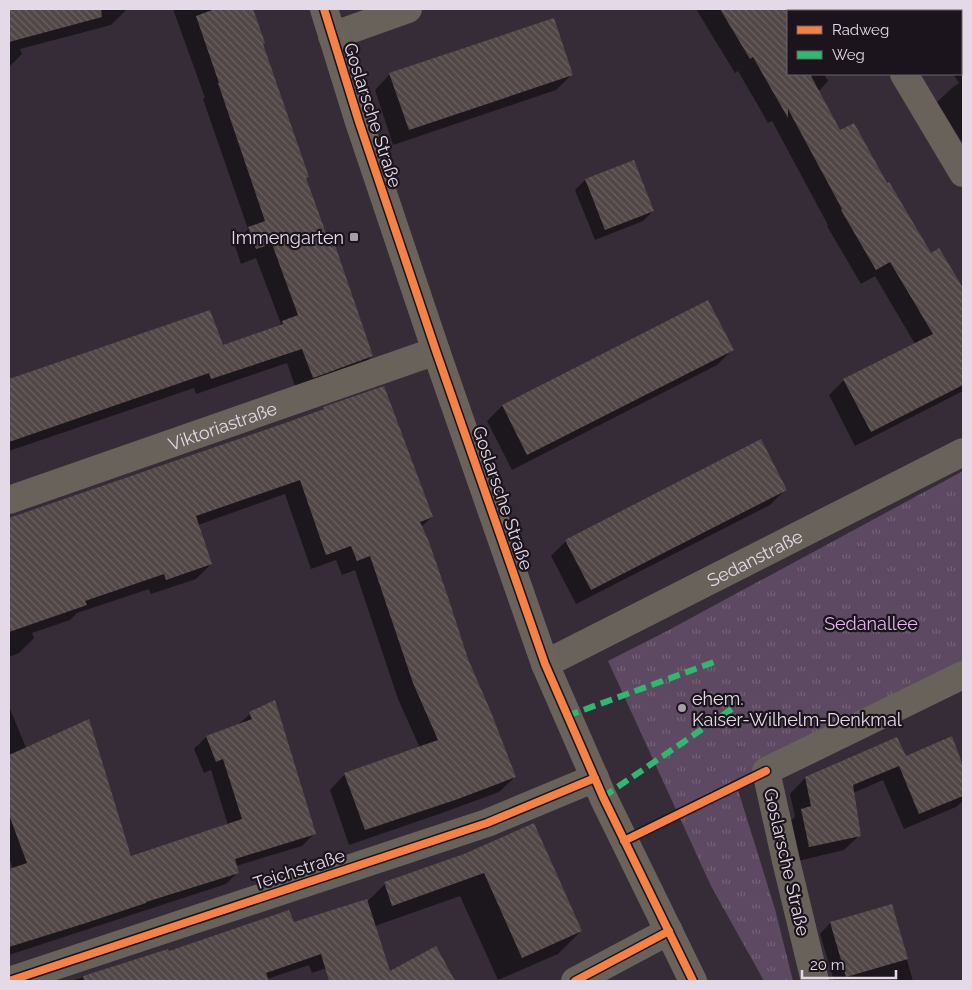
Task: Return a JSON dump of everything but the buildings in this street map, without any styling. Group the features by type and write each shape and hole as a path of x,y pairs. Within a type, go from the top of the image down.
{"main road":[{"name":"Goslarsche Straße","path":"324,9 359,122 436,351 545,664 624,841 693,981"}],"street":[{"path":"332,36 408,9"},
{"path":"905,75 963,174"},
{"name":"Viktoriastraße","path":"9,500 436,351"},
{"name":"Sedanstraße","path":"545,664 963,452"},
{"name":"Goslarsche Straße","path":"815,981 766,771 963,675"},
{"name":"Teichstraße","path":"9,980 487,822 595,778"},
{"path":"575,981 669,930"}],"green space":[{"name":"Sedanallee","path":"963,471 963,677 738,790 775,909 793,981 764,981 711,886 608,661"}],"marked path":[{"path":"567,716 717,661"},
{"path":"603,797 739,704"}],"cycle path":[{"path":"324,9 359,122 436,351 545,664 603,797 693,981"},
{"path":"624,841 766,771"},
{"path":"9,981 487,823 595,778"},
{"path":"575,981 669,931"}],"place":[{"name":"Immengarten","path":"354,237"},
{"name":"ehem. Kaiser-Wilhelm-Denkmal","path":"682,708"}]}
